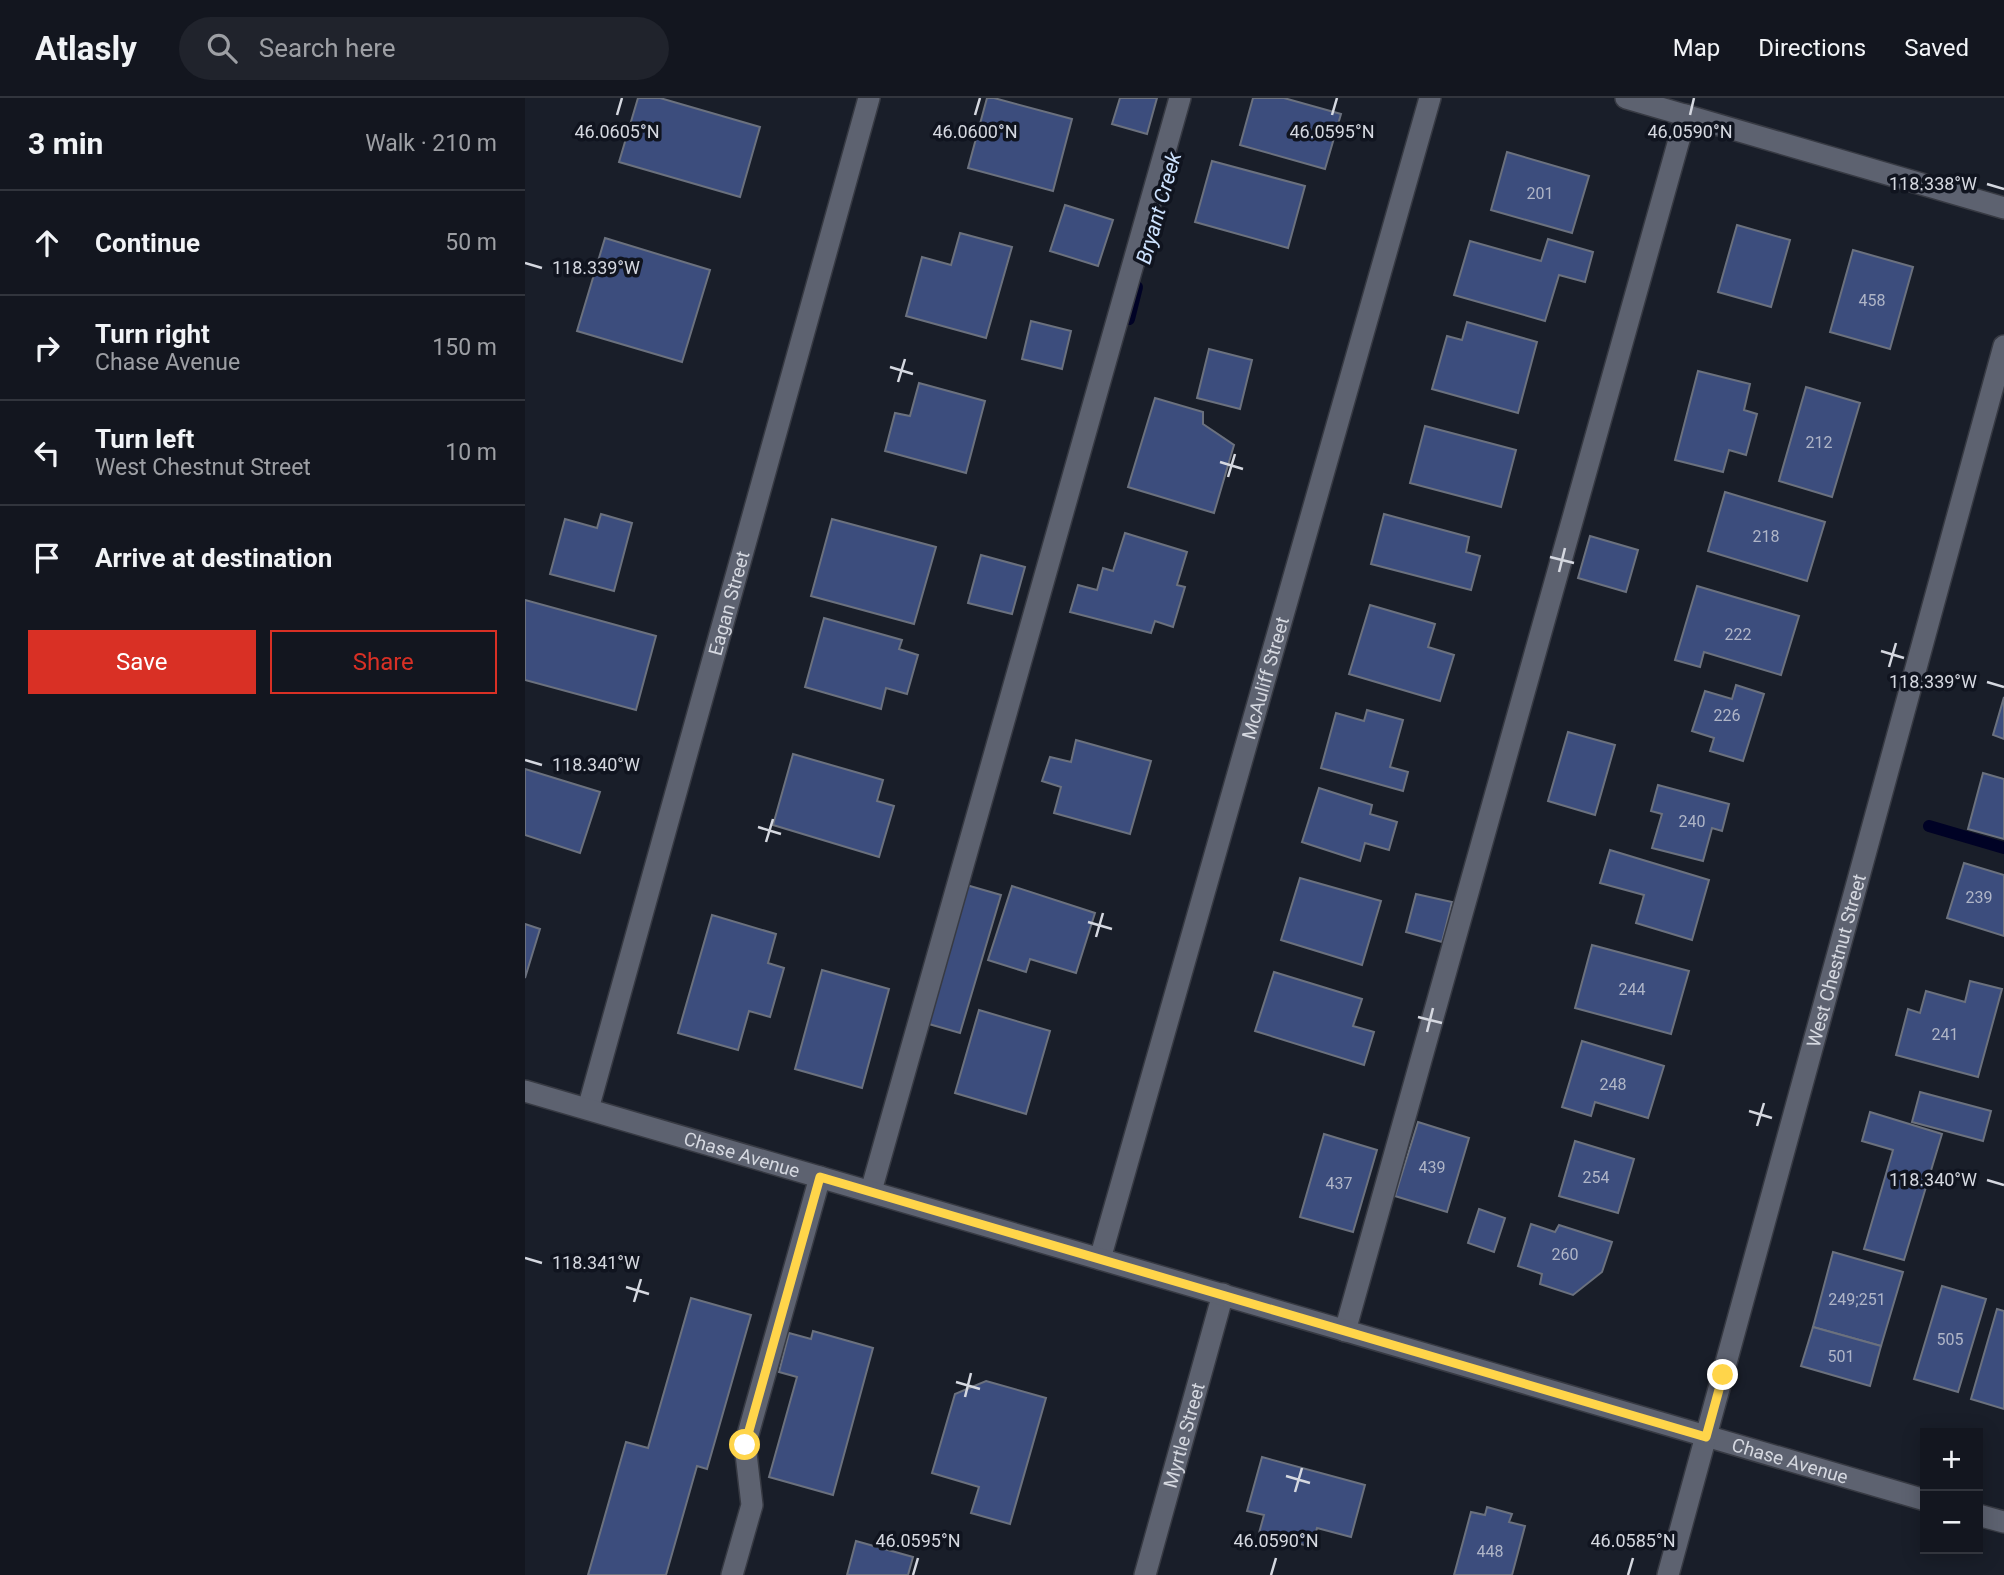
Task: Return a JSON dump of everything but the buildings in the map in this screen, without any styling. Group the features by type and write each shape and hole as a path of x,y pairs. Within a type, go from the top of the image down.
{"street":[{"name":"Eagan Street","path":"588,1109 869,98"},
{"path":"871,1191 1180,98"},
{"name":"McAuliff Street","path":"1100,1259 1430,98"},
{"path":"1626,98 2004,208"},
{"path":"1345,1331 1686,115"},
{"name":"West Chestnut Street","path":"1668,1575 2004,346"},
{"name":"Chase Avenue","path":"525,1091 1920,1499"},
{"path":"732,1575 752,1505 745,1445 820,1177"},
{"name":"Myrtle Street","path":"1145,1575 1223,1294"},
{"path":"1983,1516 2004,1522"}],"waterway":[{"name":"Bryant Creek","path":"1129,319 1137,287"},
{"name":"Bryant Creek","path":"1929,826 2004,848"}],"route":[{"path":"745,1445 820,1177 1706,1437 1723,1375"}]}
